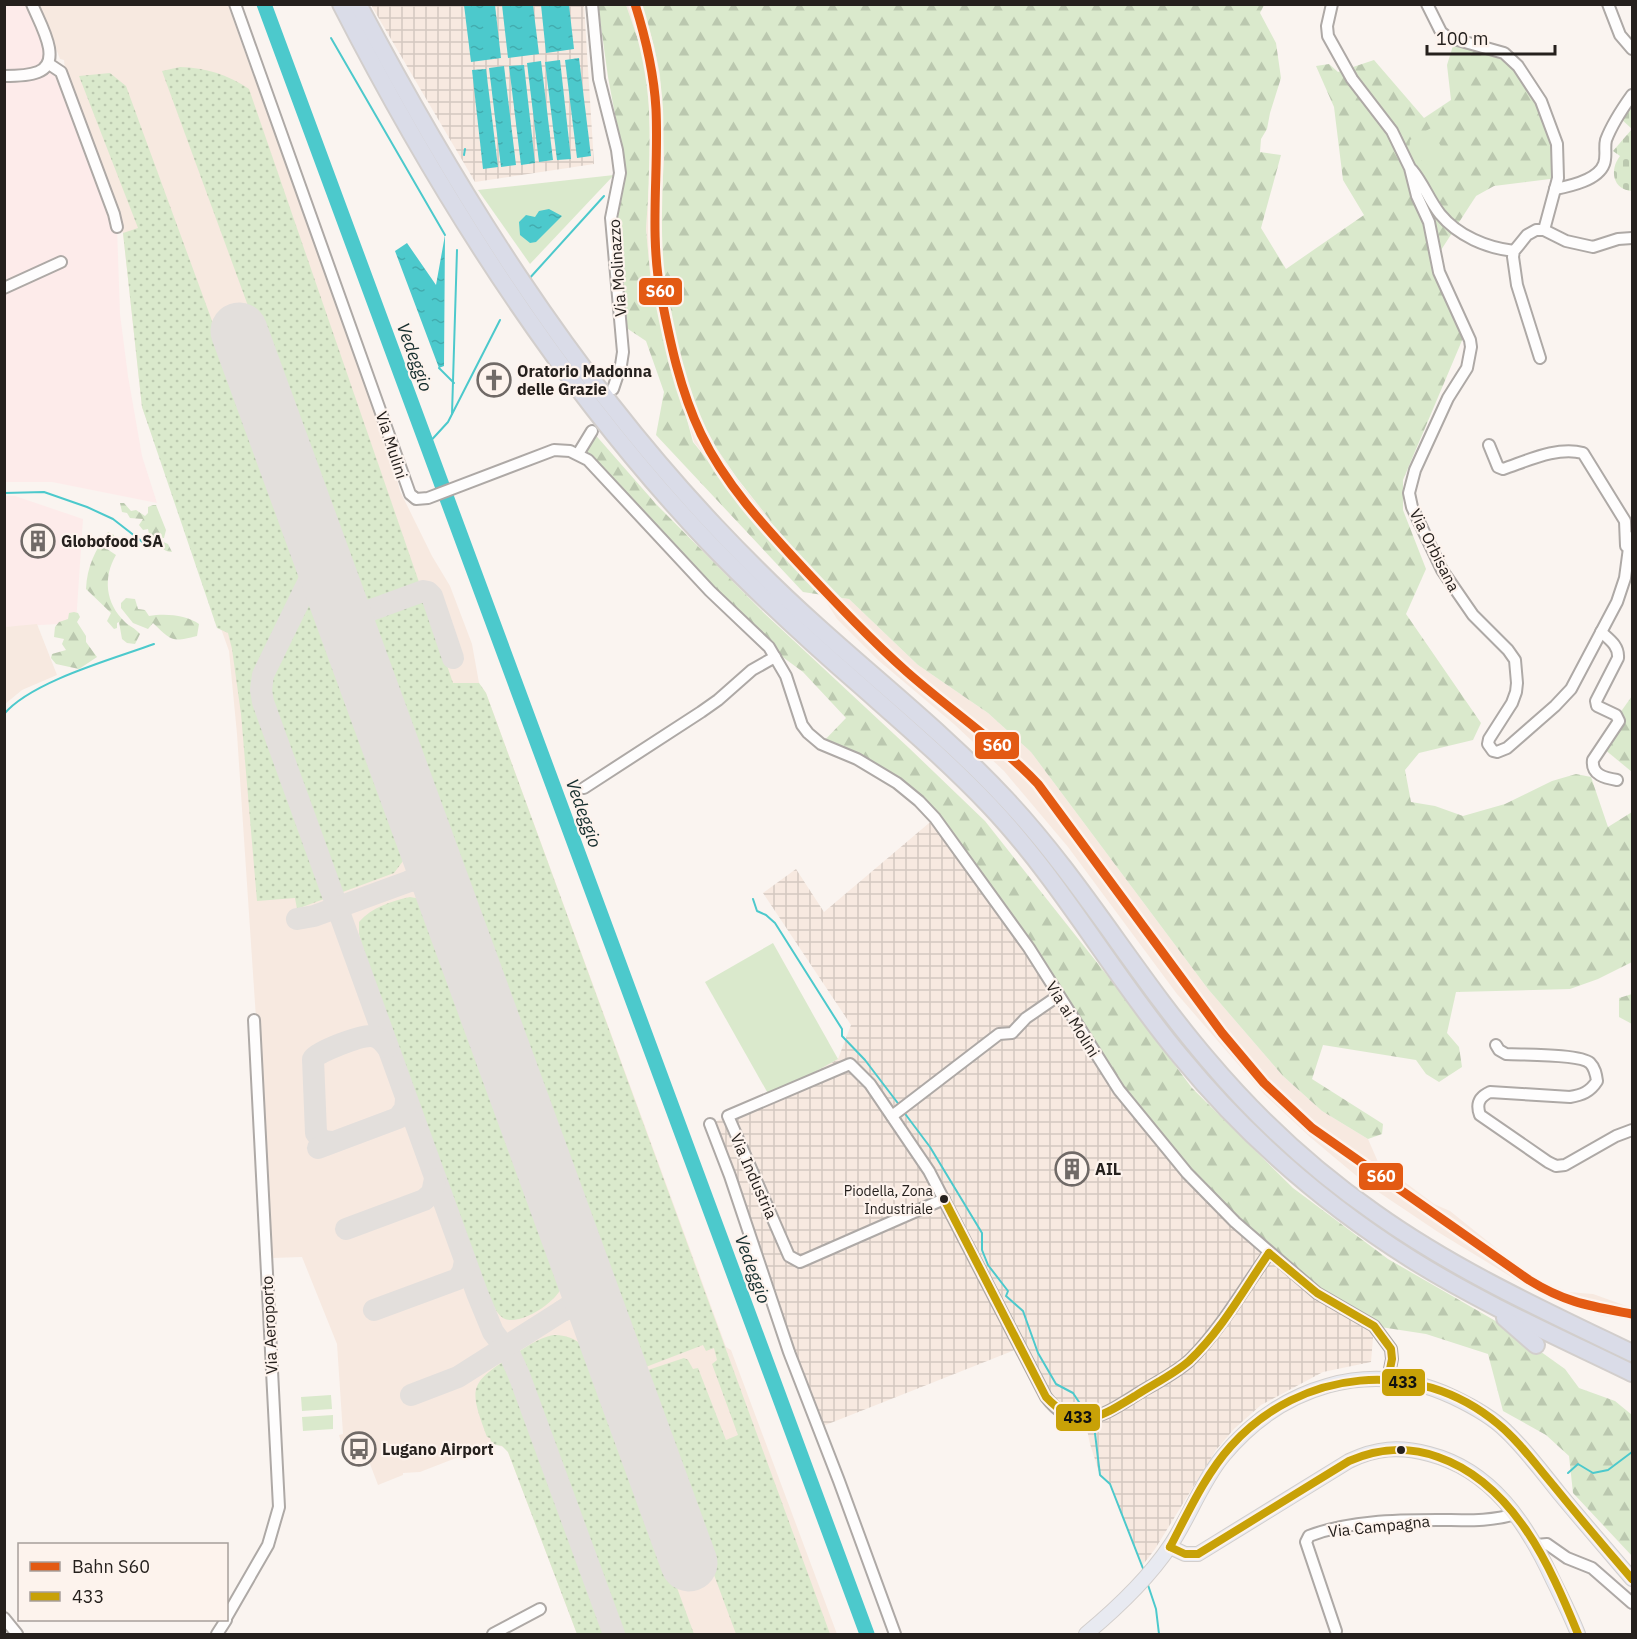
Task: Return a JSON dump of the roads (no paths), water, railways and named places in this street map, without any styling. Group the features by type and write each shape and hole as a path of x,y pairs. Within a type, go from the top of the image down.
{"highway":[{"path":"341,4 398,108 490,260 536,331 611,430 665,495 738,572 806,638 940,756 993,808 1054,882 1148,1014 1215,1097 1269,1150 1336,1207 1407,1256 1483,1300 1632,1373"},
{"path":"358,4 427,129 508,261 589,377 677,485 780,592 924,719 1009,801 1070,875 1178,1023 1232,1088 1306,1159 1375,1213 1448,1259 1632,1353"},
{"path":"1483,1300 1536,1345"},
{"path":"1554,1315 1632,1341"}],"main road":[{"path":"1086,1635 1145,1576 1170,1546 1221,1459 1240,1437 1263,1417 1287,1402 1314,1389 1344,1381 1388,1378 1416,1383 1442,1391 1477,1408 1506,1430 1632,1579"},
{"path":"1170,1546 1185,1554 1198,1554 1349,1461 1367,1453 1401,1448 1448,1459 1488,1483 1515,1514 1536,1545 1578,1635"}],"street":[{"path":"4,76 36,73 49,64 51,56 49,48 32,4"},
{"name":"Via Mulini","path":"235,4 383,415 405,485 412,496 419,499 554,450 562,449 578,454"},
{"name":"Via Molinazzo","path":"592,4 599,79 617,150 620,173 611,218 623,352 613,389"},
{"name":"Via Orbisana","path":"1332,4 1327,26 1329,36 1352,78 1392,131 1410,168 1417,196 1429,222 1439,272 1468,333 1471,347 1467,368 1448,398 1415,470 1409,493 1412,507 1452,587 1473,615 1515,660 1516,692 1512,703 1489,739 1490,748 1497,752 1507,748 1571,689 1620,594 1632,537"},
{"path":"1427,4 1443,35 1504,53 1518,66 1541,101 1557,144 1558,178 1544,230"},
{"path":"1608,4 1620,35 1632,49"},
{"path":"49,64 61,72 117,227"},
{"path":"1556,189 1591,177 1601,170 1605,161 1606,140 1632,95"},
{"path":"1410,168 1420,179 1441,215 1447,221 1485,246 1514,251"},
{"path":"1540,358 1517,285 1514,251 1527,235 1536,230 1544,230 1566,241 1593,247 1618,239 1632,238"},
{"path":"4,288 61,262"},
{"path":"584,788 701,712 772,652 710,591 591,464 578,454 592,431"},
{"name":"Via Orbisana","path":"1489,445 1498,467 1503,469 1549,454 1583,453 1625,521 1625,545 1629,548"},
{"path":"1602,632 1617,647 1618,658 1596,701 1598,706 1616,715 1618,721 1593,760 1592,766 1595,773 1617,780"},
{"name":"Via ai Molini","path":"772,652 786,676 802,725 808,733 821,744 857,759 897,783 935,818 1029,948 1119,1090 1187,1173 1269,1253 1317,1293 1374,1326 1390,1349 1392,1359 1388,1378"},
{"path":"892,1116 999,1034 1012,1033 1026,1018 1058,996"},
{"name":"Via Aeroporto","path":"228,1615 268,1545 279,1507 254,1020"},
{"path":"1496,1045 1506,1054 1577,1058 1589,1062 1595,1070 1597,1081 1591,1090 1579,1095 1570,1097 1490,1092 1479,1101 1480,1115 1548,1162 1556,1166 1565,1165 1616,1136 1632,1130"},
{"name":"Via Industria","path":"944,1199 800,1262 789,1256 728,1116 850,1064 870,1084 929,1171 944,1199 1046,1396 1056,1410 1069,1418 1091,1418 1179,1369 1190,1360 1208,1339 1269,1253"},
{"path":"710,1124 730,1176 789,1352 895,1635"},
{"name":"Via Campagna","path":"1336,1631 1306,1542 1309,1536 1346,1526 1415,1520 1493,1520 1515,1514"},
{"path":"1536,1545 1547,1544 1568,1558 1592,1568 1632,1603"},
{"path":"493,1635 540,1609"},
{"path":"4,1618 17,1635"},
{"name":"Via Aeroporto","path":"217,1635 225,1621"}],"water":[{"path":"464,5 495,5 501,58 471,62"},
{"path":"502,5 533,5 539,54 508,58"},
{"path":"541,5 569,5 574,49 546,53"},
{"path":"579,58 591,156 577,158 565,60"},
{"path":"560,60 571,159 557,160 545,62"},
{"path":"541,61 553,160 539,162 527,63"},
{"path":"524,65 535,163 521,165 509,66"},
{"path":"504,66 516,165 501,167 489,68"},
{"path":"486,69 498,167 483,169 472,70"},
{"path":"549,209 562,216 536,242 530,243 520,235 519,222 526,215 535,217 539,211"},
{"path":"445,235 444,366 439,368 395,251 407,243 436,285"}],"waterway":[{"name":"Vedeggio","path":"264,4 867,1634"},
{"path":"331,38 445,235"},
{"path":"464,155 465,149"},
{"path":"528,280 604,196"},
{"path":"452,414 457,250"},
{"path":"426,446 448,422 500,320"},
{"path":"439,368 454,383"},
{"path":"4,493 44,492 87,507 113,519 149,547"},
{"path":"4,714 33,691 53,681 154,644"},
{"path":"753,899 757,911 775,923 842,1029 842,1036 865,1060 900,1106"},
{"path":"903,1111 930,1147 982,1233 982,1250 988,1265 1008,1291 1006,1296 1023,1311 1038,1353 1056,1384 1073,1393 1087,1414"},
{"path":"1092,1421 1100,1475 1110,1484 1144,1571"},
{"path":"1568,1473 1578,1464 1593,1473 1608,1470 1632,1452"},
{"path":"1147,1582 1156,1609 1159,1634"}],"rail line":[{"name":"S60","path":"635,4 649,57 655,96 656,249 657,272 664,313 687,400 711,453 735,489 790,554 881,647 923,686 1007,754 1038,784 1222,1033 1264,1083 1312,1128 1542,1288 1591,1306 1632,1314"}],"place":[{"name":"Oratorio Madonna delle Grazie","path":"494,380"},
{"name":"Globofood SA","path":"38,541"},
{"name":"AIL","path":"1072,1169"},
{"name":"Piodella, Zona Industriale","path":"944,1199"},
{"name":"Lugano Airport","path":"359,1449"}]}
